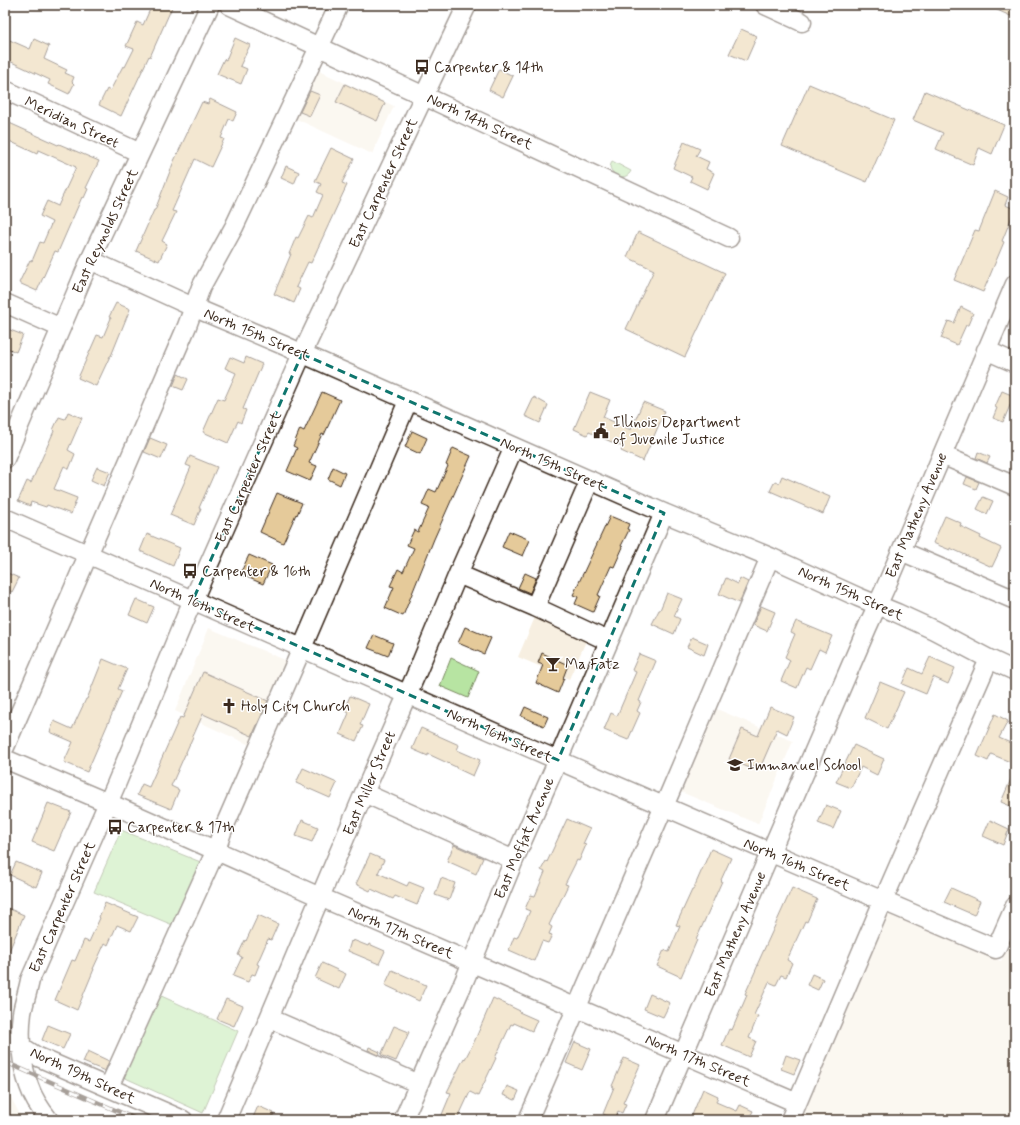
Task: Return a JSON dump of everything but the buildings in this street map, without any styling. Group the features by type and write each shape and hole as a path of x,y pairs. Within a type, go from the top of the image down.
{"street":[{"name":"East Reynolds Street","path":"5,459 90,260 210,5"},
{"name":"North 14th Street","path":"230,5 729,238"},
{"path":"5,746 187,326 201,287 234,227 339,5"},
{"name":"East Carpenter Street","path":"25,1071 13,1042 20,1031 22,1013 30,980 193,600 302,354 466,5"},
{"path":"765,5 802,22"},
{"name":"Meridian Street","path":"5,90 140,153"},
{"name":"North 15th Street","path":"90,260 664,513 877,604 934,630 1015,671"},
{"name":"East Matheny Avenue","path":"655,1120 1015,284"},
{"path":"5,304 61,328"},
{"path":"986,350 1015,363"},
{"path":"108,1088 216,850 222,832 408,401"},
{"name":"East Miller Street","path":"226,1120 364,793 514,447"},
{"path":"942,455 1015,486"},
{"path":"535,607 590,480"},
{"name":"East Moffat Avenue","path":"403,1120 664,513"},
{"name":"North 16th Street","path":"5,518 664,807 996,949 1015,906"},
{"path":"901,551 1015,600"},
{"path":"528,1120 664,807 770,557"},
{"path":"458,574 535,607 608,641"},
{"path":"790,1120 882,901 989,659"},
{"name":"North 17th Street","path":"5,758 320,897 797,1103"},
{"path":"364,793 514,860"},
{"path":"269,1018 419,1084"},
{"name":"North 19th Street","path":"13,1042 36,1056 183,1120"},
{"name":"North 19th Street","path":"25,1071 29,1086 36,1101 49,1120"}],"highlighted area":[{"path":"302,354 664,513 558,760 193,600"}],"shaded area":[{"path":"313,68 394,106 372,154 290,116"},
{"path":"536,615 587,639 569,679 518,657"},
{"path":"209,628 292,663 254,747 175,711"},
{"name":"Immanuel School","path":"712,707 793,741 758,824 676,790"},
{"path":"886,913 1001,961 1015,930 1015,1120 796,1120"},
{"path":"5,1089 7,1090 23,1120 5,1120"}],"green space":[{"path":"612,161 631,171 623,177 617,175 610,167"},
{"path":"451,658 479,671 468,698 440,686"},
{"path":"121,830 203,863 175,926 94,892"},
{"path":"157,994 238,1031 203,1113 121,1076"}],"railway":[{"path":"5,1062 138,1120"}],"place":[{"name":"Carpenter & 14th","path":"422,67"},
{"name":"Illinois Department of Juvenile Justice","path":"601,431"},
{"name":"Carpenter & 16th","path":"190,571"},
{"name":"Ma Fatz","path":"553,664"},
{"name":"Holy City Church","path":"229,706"},
{"name":"Immanuel School","path":"735,765"},
{"name":"Carpenter & 17th","path":"115,827"}]}
